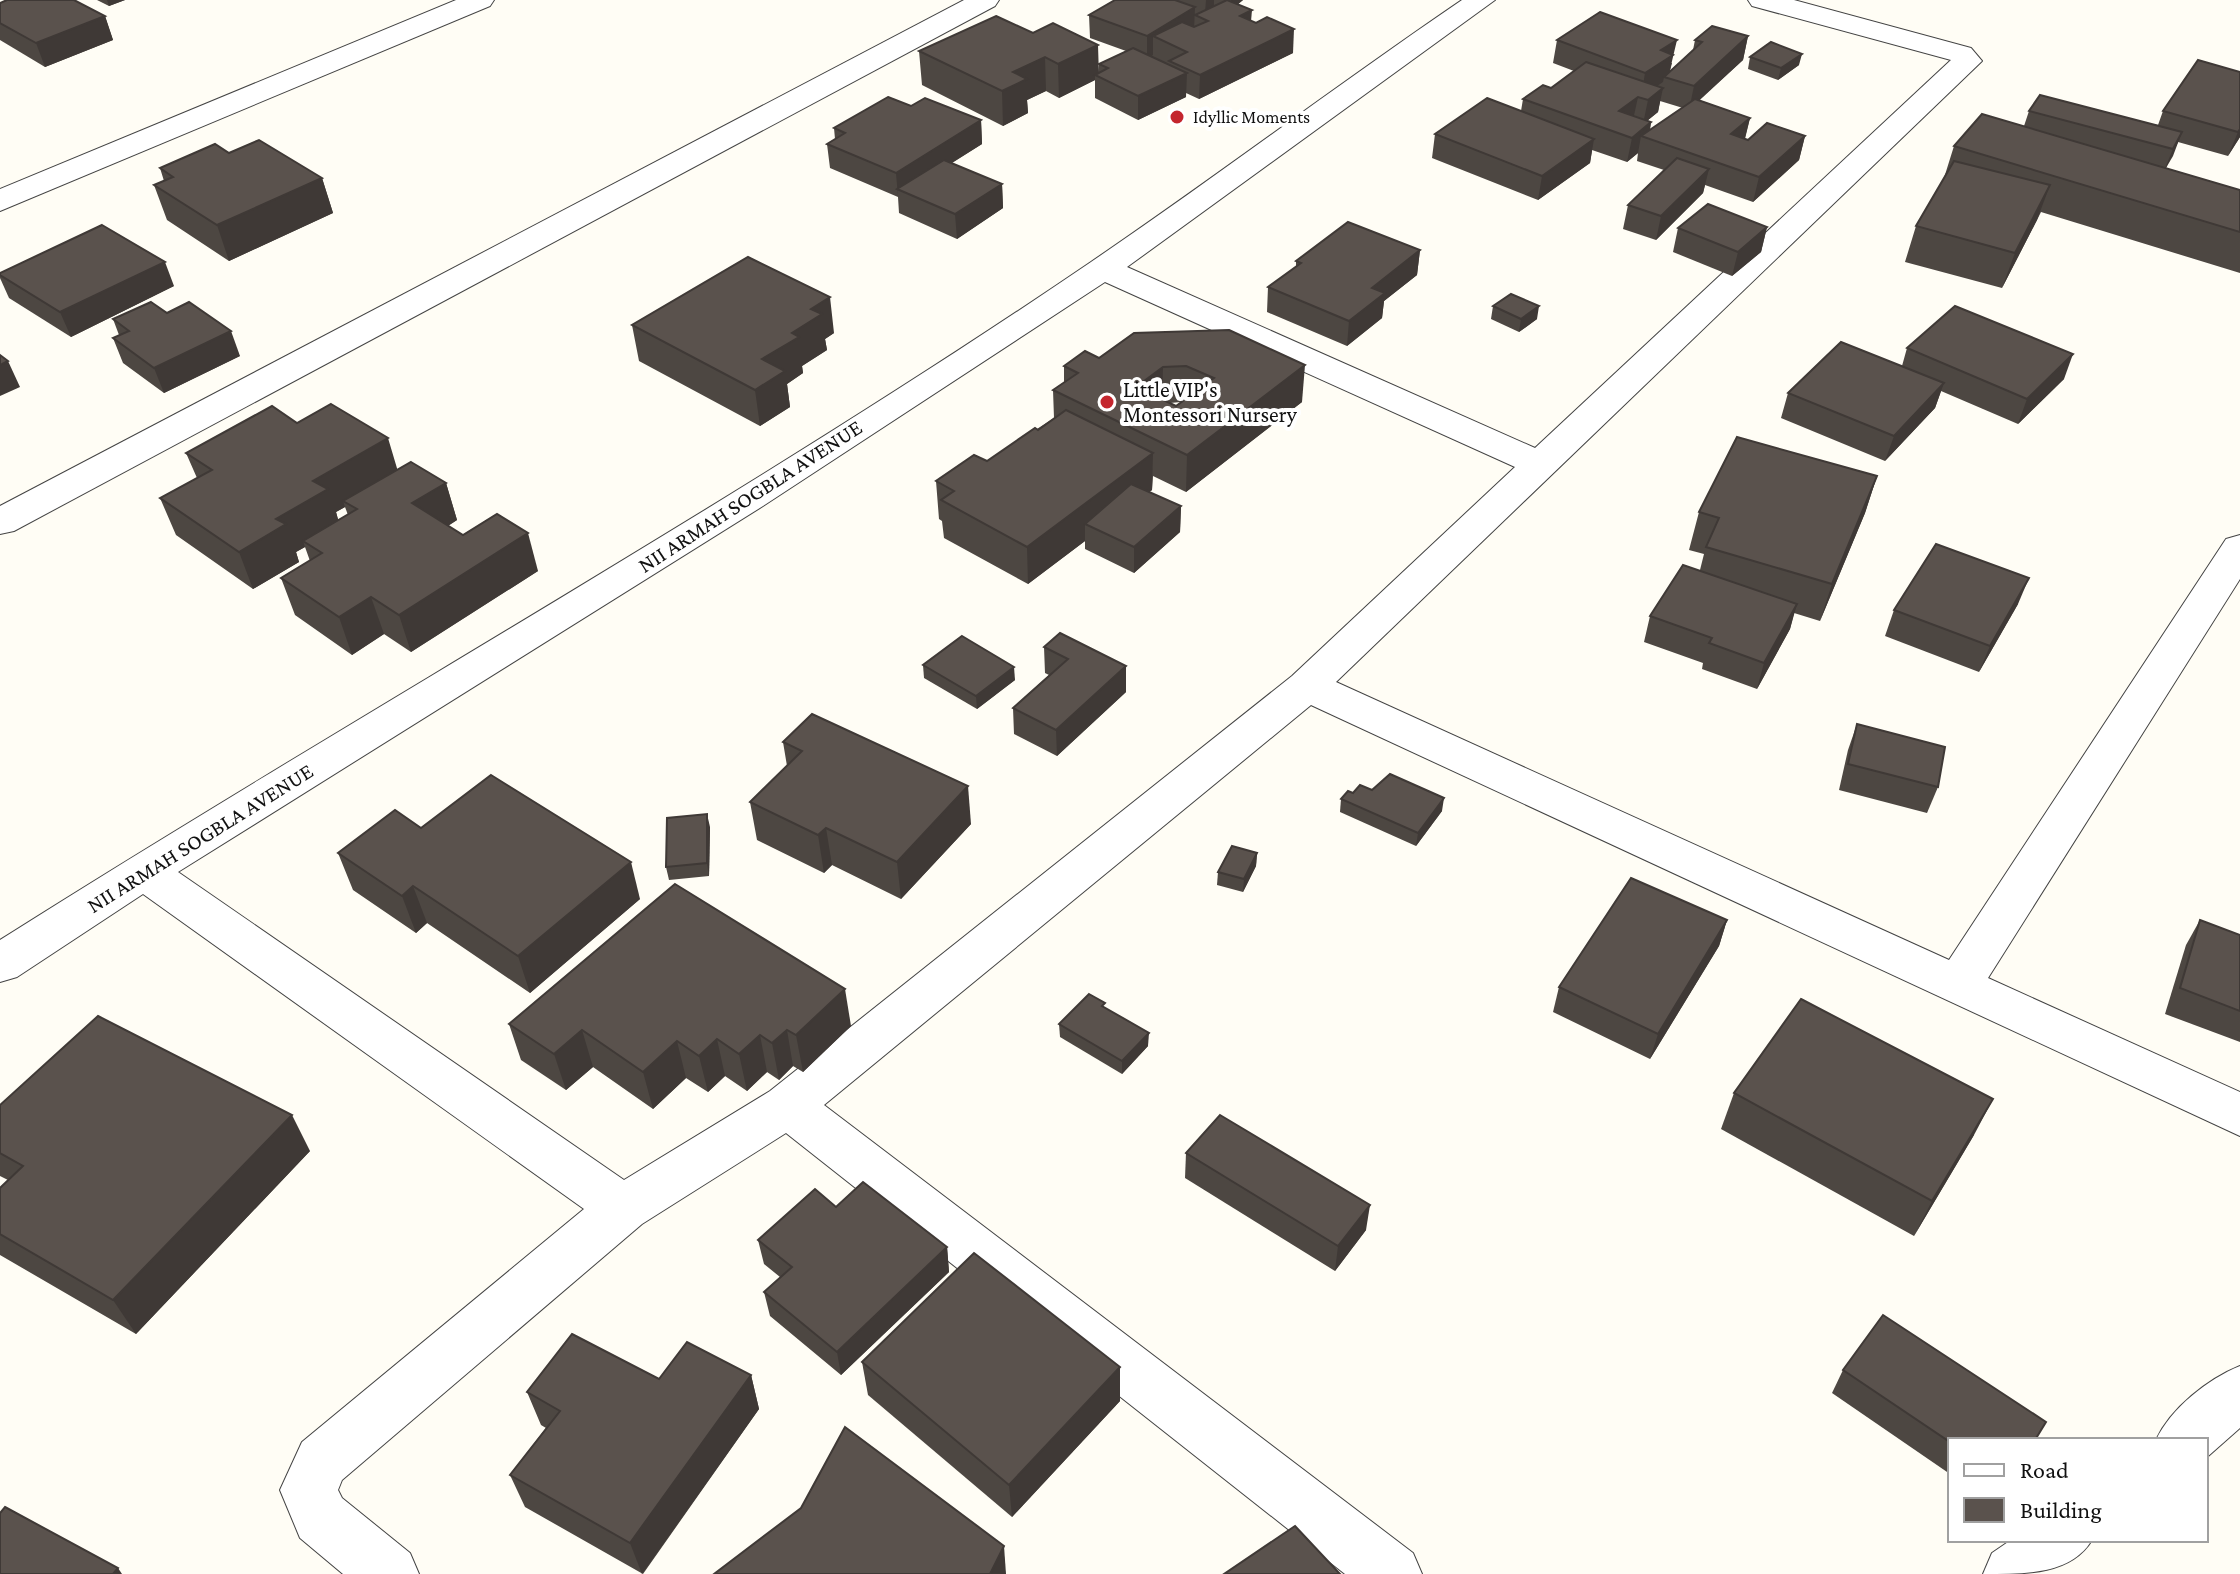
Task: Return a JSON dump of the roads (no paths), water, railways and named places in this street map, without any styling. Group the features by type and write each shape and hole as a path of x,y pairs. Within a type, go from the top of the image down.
{"street":[{"path":"0,201 480,0"},
{"path":"0,522 985,0"},
{"name":"NII ARMAH SOGBLA AVENUE","path":"0,964 144,871 589,599 1103,269 1349,90 1481,0"},
{"path":"389,1574 321,1518 309,1490 322,1461 623,1208 788,1106 1307,686 1967,61 1961,54 1762,0"},
{"path":"1103,269 1541,465"},
{"path":"1958,985 2240,548"},
{"path":"1307,686 2240,1115"},
{"path":"144,871 623,1208"},
{"path":"788,1106 1392,1574"},
{"path":"2187,1438 2240,1392"},
{"path":"2013,1574 2059,1542"}],"place":[{"name":"Idyllic Moments","path":"1177,117"},
{"name":"Little VIP's Montessori Nursery","path":"1107,402"}]}
